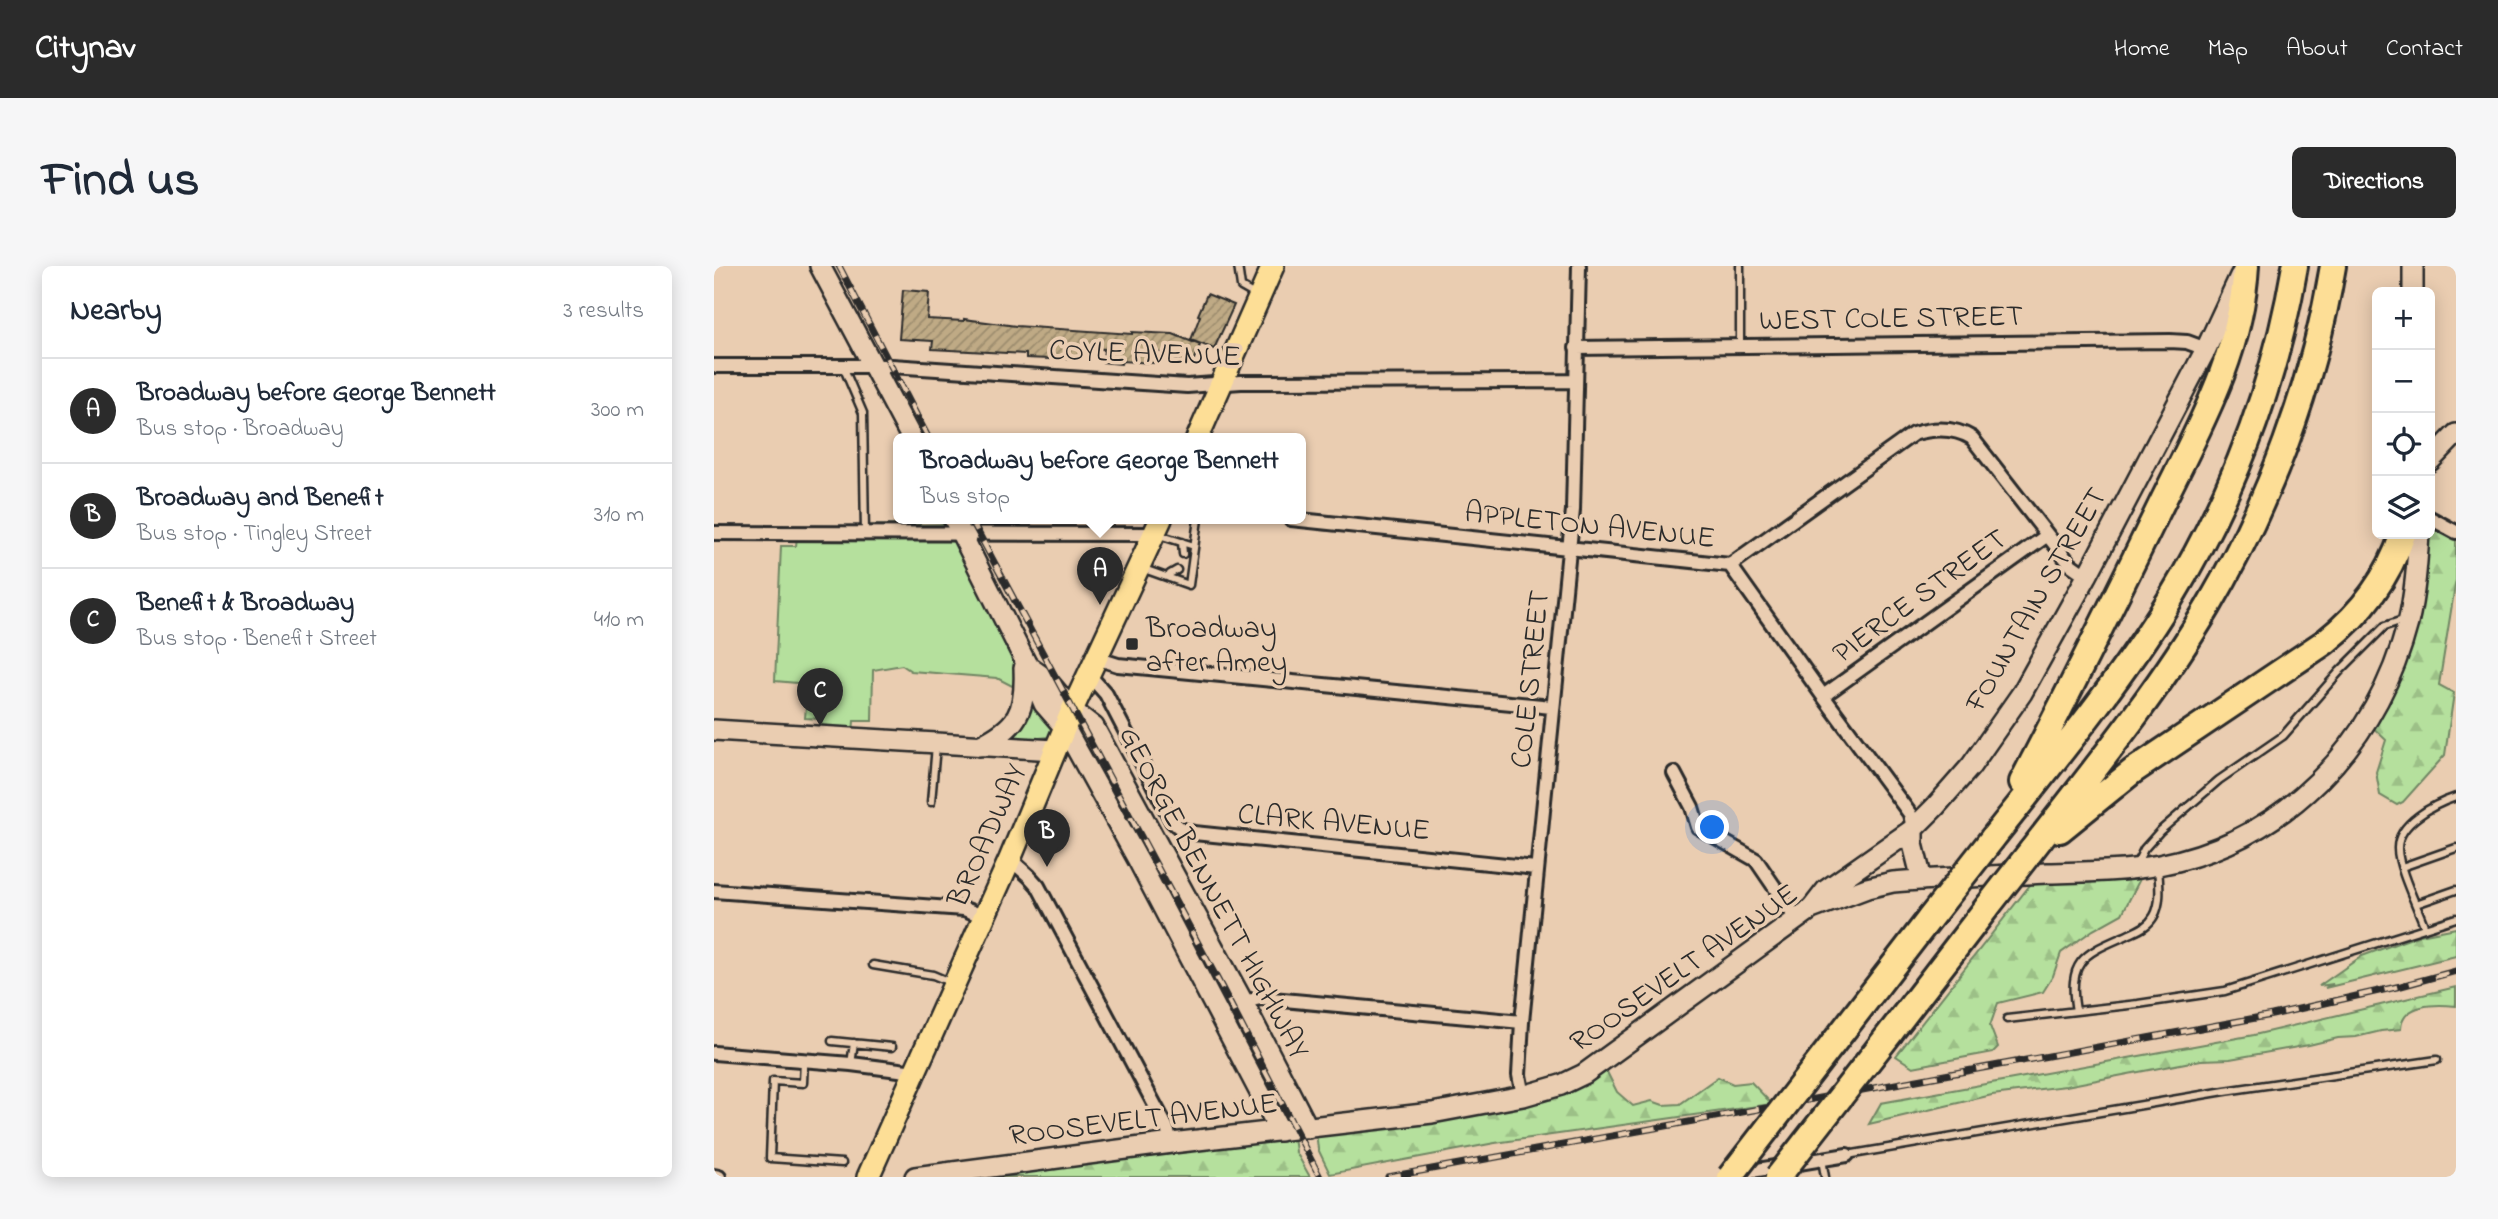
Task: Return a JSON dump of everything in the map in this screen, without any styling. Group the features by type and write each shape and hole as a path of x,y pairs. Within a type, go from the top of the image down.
{"highway":[{"path":"1992,839 2066,700 2218,386 2241,316 2244,266"},
{"path":"1730,1177 2094,708 2170,600 2236,471 2278,346 2295,266"},
{"path":"1778,1177 2031,851 2180,651 2208,608 2234,561 2267,489 2296,413 2318,337 2333,266"},
{"path":"2031,851 2133,771 2334,635 2372,596 2389,568 2401,539"}],"main road":[{"path":"1199,433 1273,266"},
{"name":"BROADWAY","path":"868,1177 1010,859 1068,719 1158,526"}],"street":[{"path":"820,266 909,433"},
{"name":"COLE STREET","path":"1523,1096 1519,1075 1522,1022 1573,510 1579,266"},
{"name":"FOUNTAIN STREET","path":"1804,914 1826,890 1913,829 1955,786 2022,693 2087,576 2206,349 2244,266"},
{"path":"2413,266 2413,287"},
{"name":"WEST COLE STREET","path":"1576,348 2170,341 2187,342 2206,349"},
{"name":"COYLE AVENUE","path":"714,366 842,364 1025,373 1187,386 1221,382 1575,381"},
{"path":"1730,565 1913,434 1942,429 1961,432 1972,438 2046,536 2070,564 2087,576"},
{"path":"2435,456 2456,434"},
{"path":"2435,520 2456,531"},
{"name":"APPLETON AVENUE","path":"1306,521 1730,565 1910,814 1913,829"},
{"path":"714,533 864,533 957,525 1158,526"},
{"name":"GEORGE BENNETT HIGHWAY","path":"957,525 1025,661 1046,679 1068,719 1138,860 1280,1131"},
{"name":"PIERCE STREET","path":"1823,696 2046,536"},
{"name":"ROOSEVELT AVENUE","path":"915,1177 1172,1143 1432,1113 1523,1096 1561,1085 1595,1067 1804,914 1867,888 1893,881 2134,869 2201,855 2251,832 2290,807 2344,755 2370,718 2397,659 2409,618 2415,587 2419,539"},
{"path":"978,747 998,737 1016,720 1023,705 1025,661"},
{"path":"1093,667 1118,665 1552,707"},
{"name":"CLARK AVENUE","path":"1093,667 1172,821 1182,830 1194,834 1536,868"},
{"name":"GEORGE BENNETT HIGHWAY","path":"1068,719 1094,727 1308,1128"},
{"path":"714,730 1055,750"},
{"path":"1674,773 1692,807 1698,827 1756,860 1804,914"},
{"path":"1913,829 1913,844 1922,880"},
{"path":"1010,859 1038,886 1166,1126 1172,1143"},
{"path":"714,891 964,908 983,916"},
{"path":"1243,1002 1261,998 1522,1022"},
{"path":"714,1053 915,1072"},
{"path":"1718,1177 1847,1155"}],"lane":[{"path":"1238,266 1241,287 1259,297"},
{"path":"1740,266 1740,345"},
{"path":"842,364 863,413 864,533"},
{"path":"1138,567 1169,573 1189,585 1197,524"},
{"path":"1158,526 1180,548 1194,546"},
{"path":"1169,573 1177,570"},
{"path":"2134,869 2144,849 2160,831 2219,780 2283,736 2340,671 2385,626 2409,618"},
{"path":"931,802 936,744"},
{"path":"2425,928 2402,867 2398,848 2402,834 2410,823 2441,802 2456,797"},
{"path":"2402,867 2456,848"},
{"path":"2076,1011 2072,984 2083,959 2096,949 2143,928 2154,916 2159,899 2158,865"},
{"path":"2416,904 2456,890"},
{"path":"2007,1019 2225,991 2456,918"},
{"path":"873,965 933,975 953,984"},
{"path":"832,1041 892,1047"},
{"path":"851,1064 855,1043"},
{"path":"804,1060 803,1083 773,1081 770,1158 842,1163"},
{"path":"1847,1155 2225,1091 2437,1060"},
{"path":"1822,1159 1825,1177"}],"green space":[{"path":"2435,518 2456,529 2456,580 2439,685 2454,693 2445,755 2403,802 2397,805 2380,795 2376,772 2386,740 2364,719 2404,631 2415,539 2435,539"},
{"path":"956,524 1058,736 993,743 1005,728 1022,691 997,678 911,671 902,665 873,670 872,721 854,721 853,733 821,729 822,719 805,718 808,684 775,681 781,546 796,546 798,527"},
{"path":"2141,877 2122,914 2093,930 2061,953 2053,976 2043,992 1998,1003 1990,1026 1998,1047 1993,1052 1913,1067 1896,1056 2034,880"},
{"path":"2456,928 2456,956 2325,988 2333,984 2319,986 2362,956 2420,935"},
{"path":"2456,987 2456,1006 2421,1007 2407,1014 2401,1029 2230,1059 2201,1060 2066,1086 1992,1095 1869,1124 1881,1103 2254,1035"},
{"path":"1600,1058 1617,1092 1633,1106 1652,1101 1663,1105 1680,1104 1718,1077 1733,1084 1751,1082 1772,1104 1495,1143 1330,1174 1318,1149 1315,1123 1518,1091 1569,1075"},
{"path":"1293,1129 1296,1152 1310,1177 985,1177"}],"building":[{"path":"903,290 929,292 927,319 964,319 1016,326 1132,334 1173,334 1200,345 1191,366 1155,351 1154,363 1122,361 1121,364 1103,362 1104,349 1081,347 1080,359 1026,358 1026,354 932,349 933,341 899,339"},
{"path":"1207,294 1234,305 1214,349 1191,340"}],"railway":[{"path":"839,266 926,433"},
{"path":"974,524 1320,1177"},
{"path":"1388,1177 2272,1015 2456,971"}],"place":[{"name":"Broadway before George Bennett","path":"1100,605"},
{"name":"Broadway after Amey","path":"1132,644"},
{"name":"Benefit & Broadway","path":"820,726"},
{"name":"Broadway and Benefit","path":"1047,867"}]}
